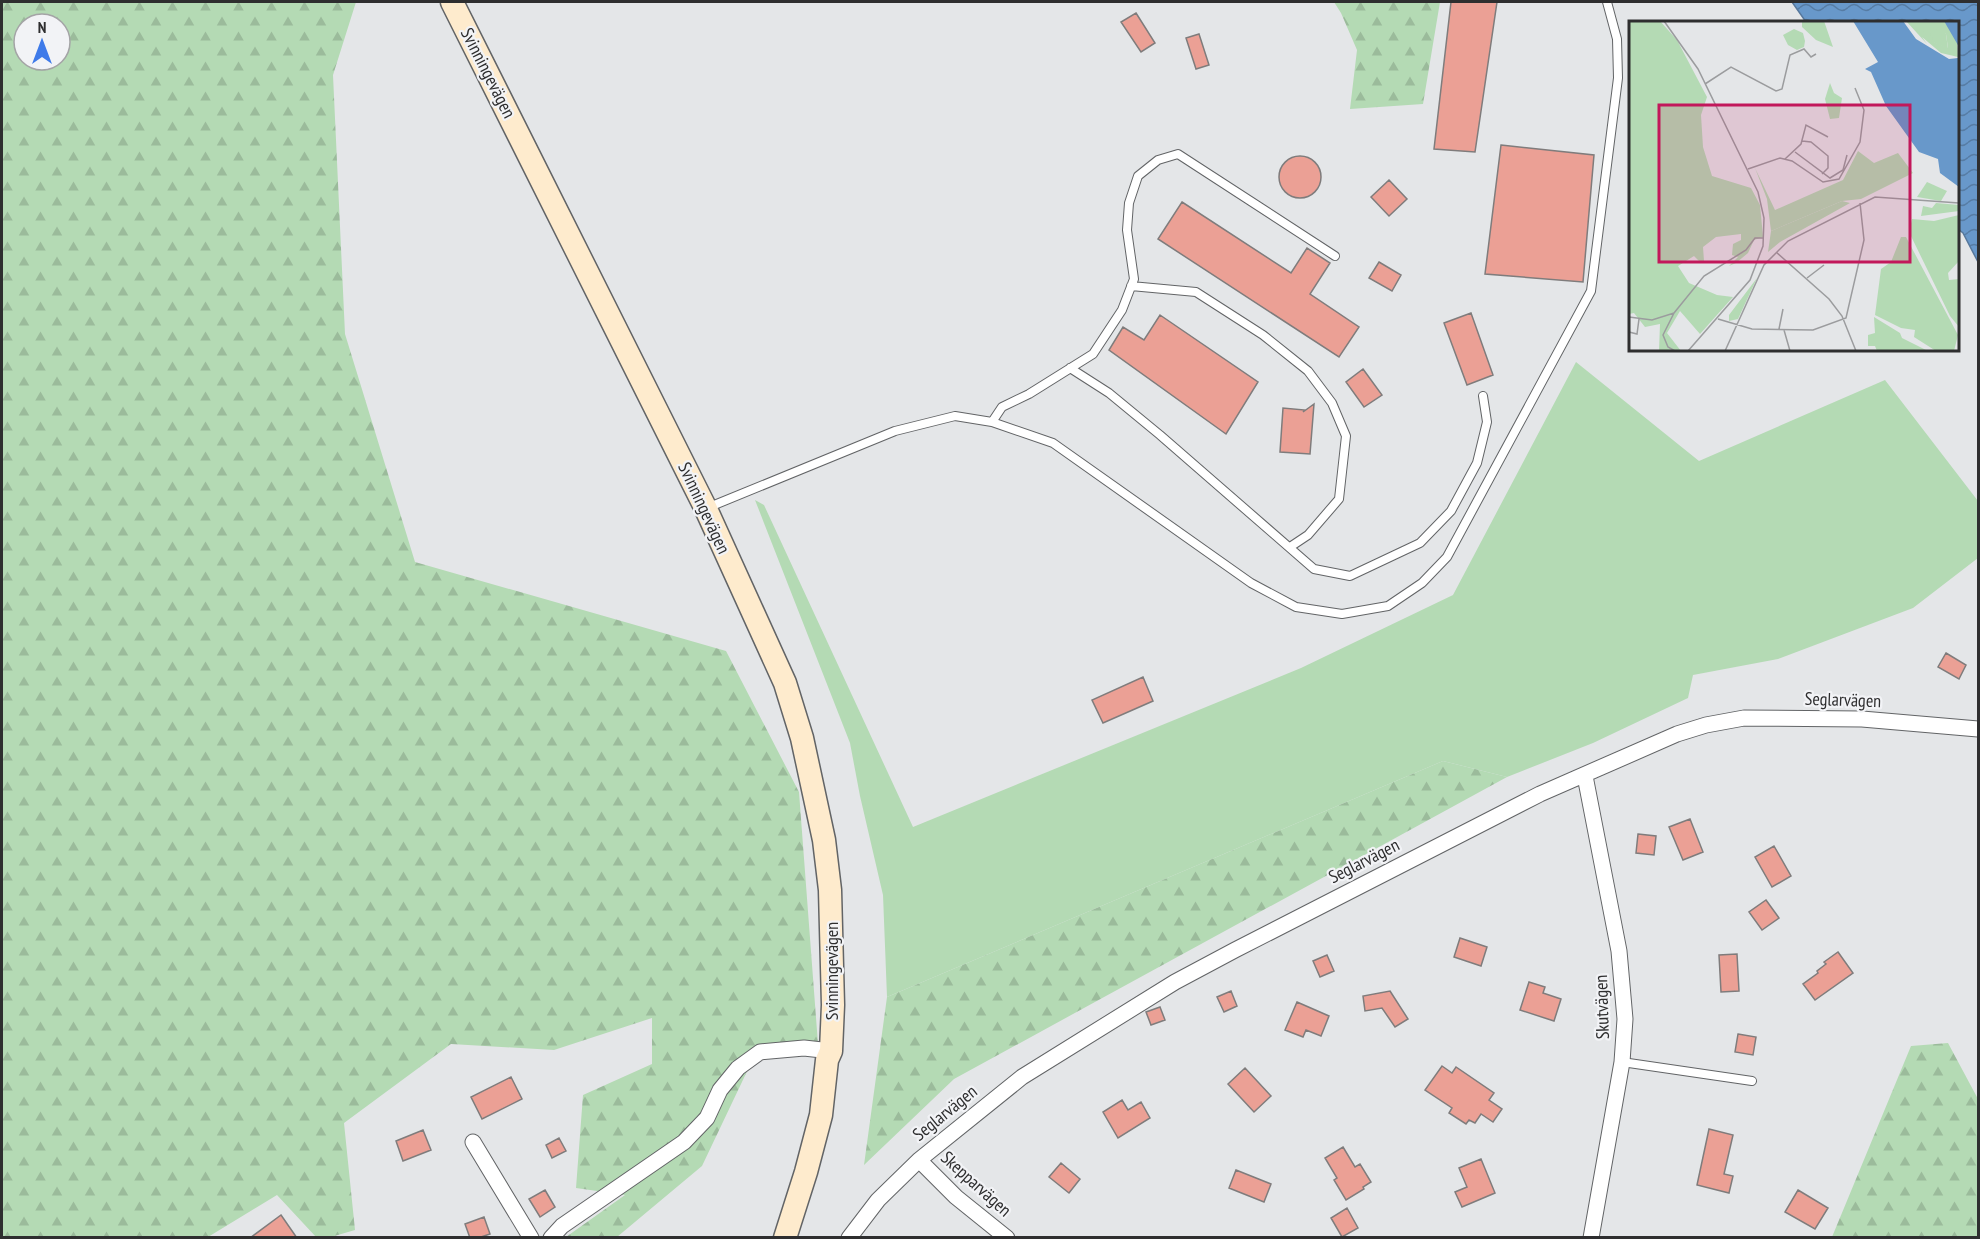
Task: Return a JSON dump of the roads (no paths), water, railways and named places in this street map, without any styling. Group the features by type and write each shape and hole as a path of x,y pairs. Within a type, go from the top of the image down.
{"main road":[{"name":"Svinningevägen","path":"452,2 706,509 785,683 802,738 824,840 830,890 833,948 831,1051 827,1060 821,1115 785,1238"}],"street":[{"name":"Seglarvägen","path":"849,1238 878,1200 919,1160 1022,1077 1175,982 1540,794 1677,734 1706,725 1744,718 1862,719 1978,729"},
{"name":"Skutvägen","path":"1585,776 1619,951 1625,1019 1622,1062 1591,1238"},
{"path":"550,1238 562,1226 684,1143 707,1118 720,1090 738,1068 760,1052 804,1048 831,1051"},
{"path":"473,1142 531,1238"},
{"name":"Skepparvägen","path":"919,1160 956,1197 1007,1238"}],"lane":[{"path":"706,509 895,431 955,416 992,422 1053,443 1251,583 1296,607 1342,614 1388,606 1422,583 1447,557 1591,291 1618,78 1617,39 1607,2"},
{"path":"992,422 1002,407 1029,394 1093,354 1122,310 1134,279 1127,230 1129,203 1138,176 1158,160 1178,154 1335,256"},
{"path":"1131,286 1197,292 1272,342 1308,371 1332,403 1346,436 1339,500 1308,535 1290,547"},
{"path":"1070,368 1108,393 1160,435 1314,569 1350,576 1420,543 1451,511 1477,463 1487,422 1483,396"},
{"path":"1622,1062 1752,1081"}],"water":[{"path":"1792,2 1978,2 1978,262 1963,233 1959,230 1959,21 1805,21"}]}
